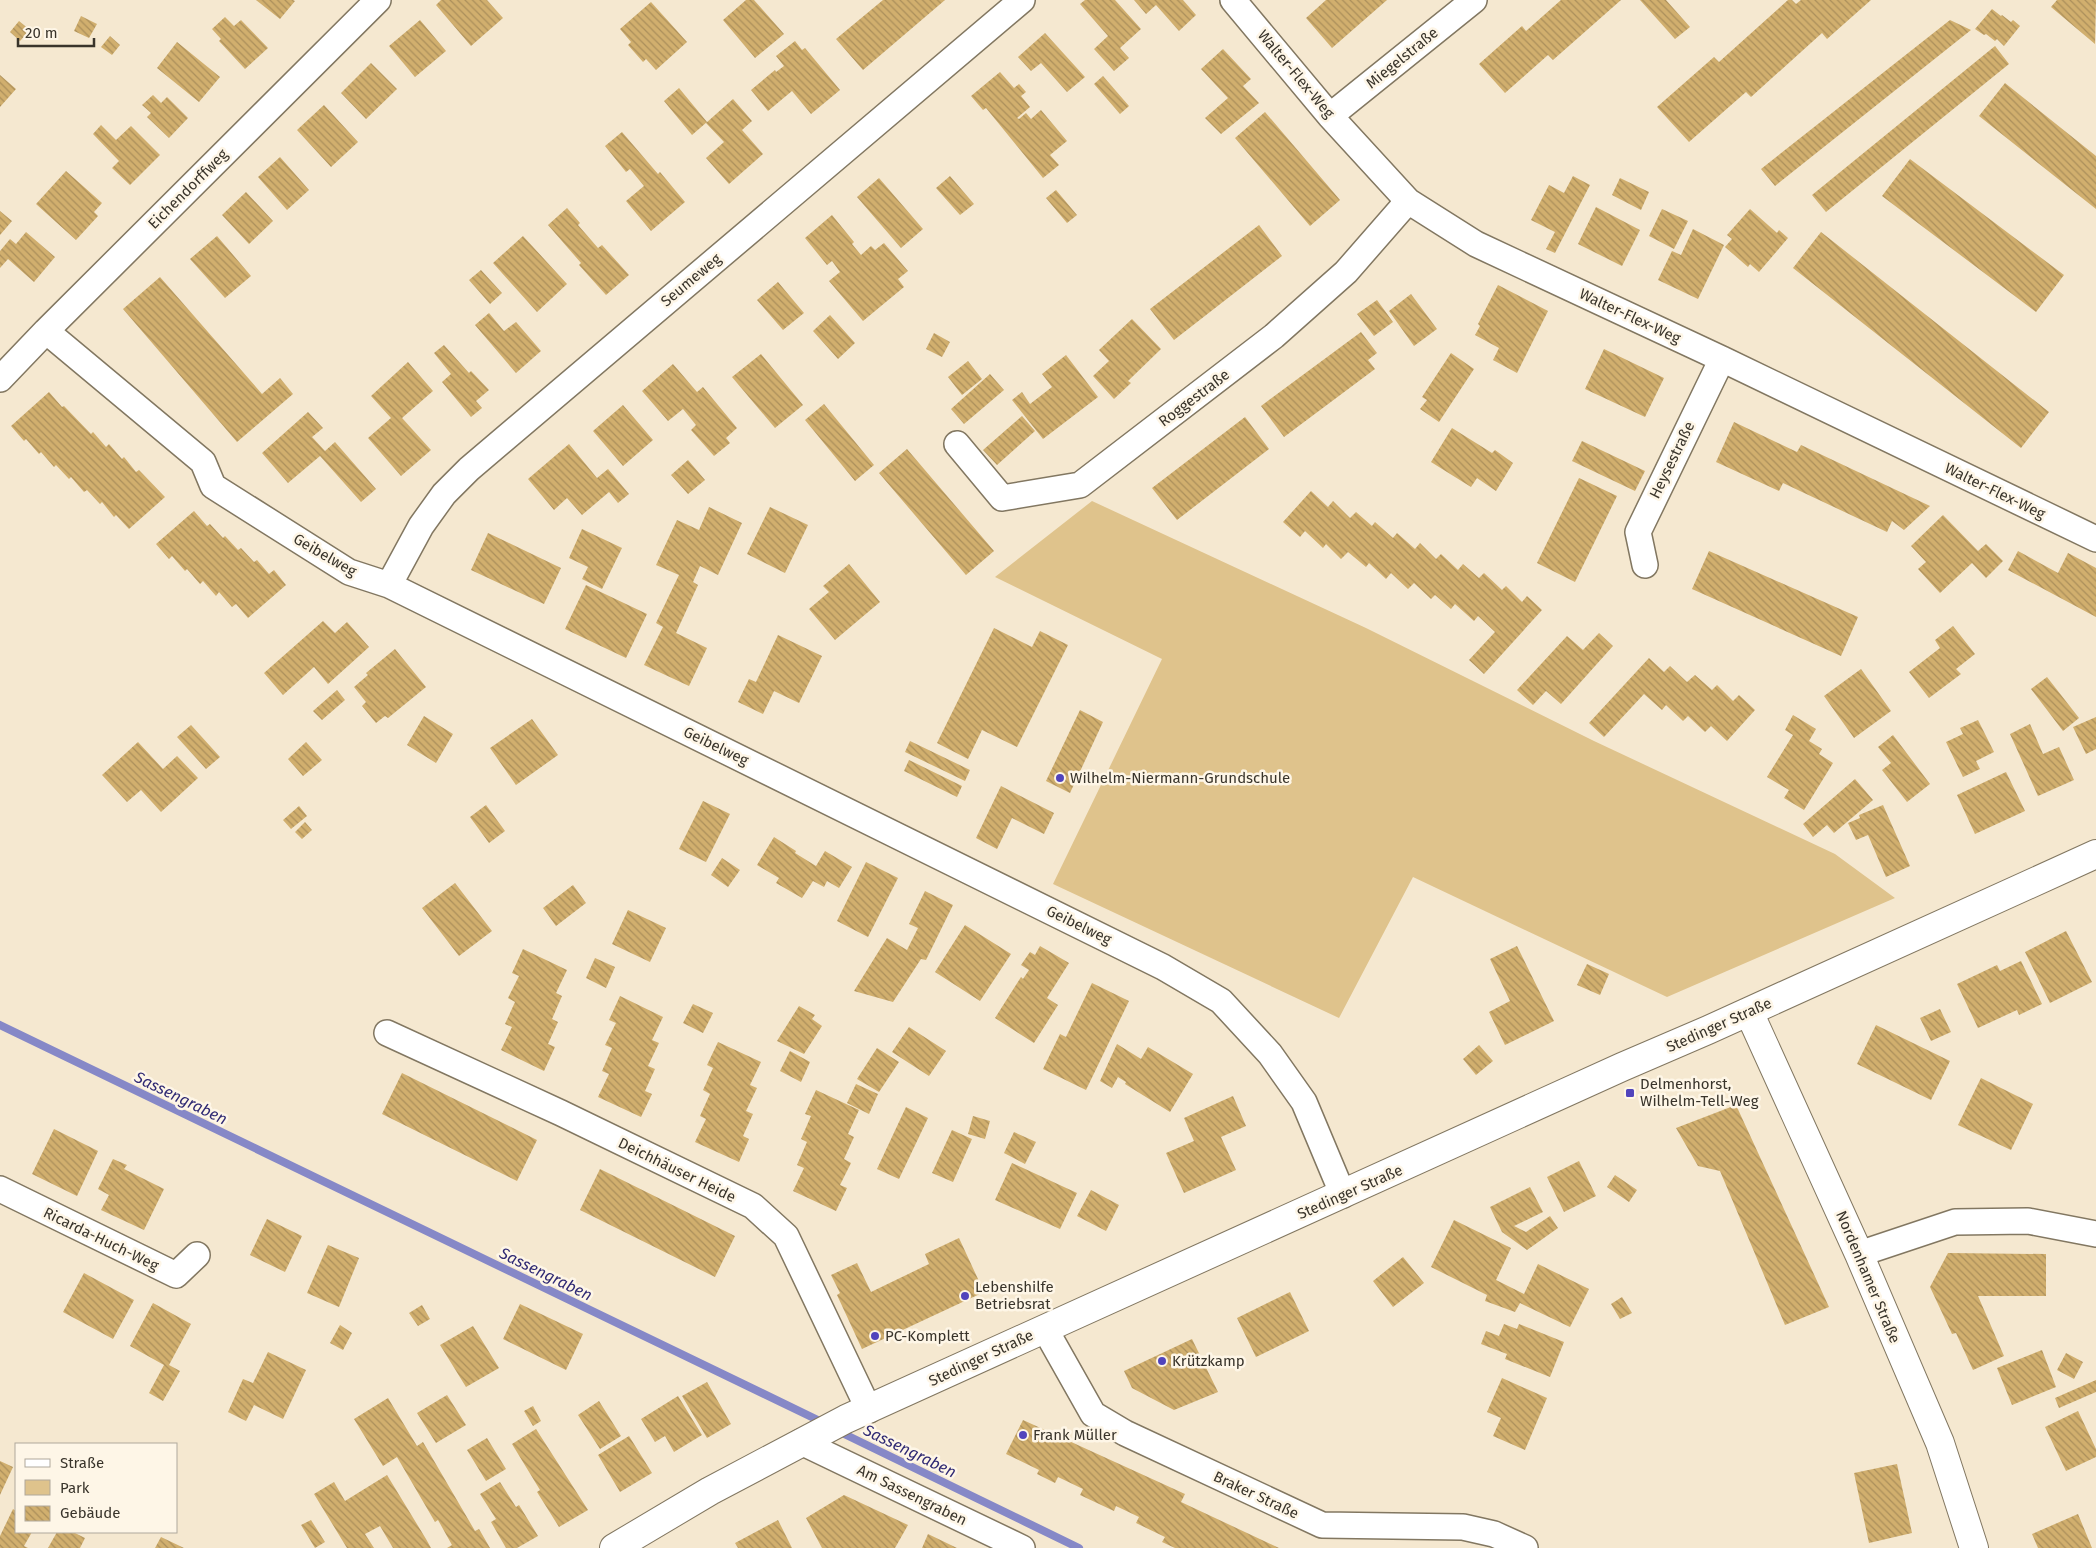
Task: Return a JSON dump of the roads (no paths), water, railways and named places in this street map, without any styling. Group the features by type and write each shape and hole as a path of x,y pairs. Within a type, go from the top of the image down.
{"main road":[{"name":"Stedinger Straße","path":"614,1548 710,1492 809,1438 858,1414 2096,854"},
{"name":"Nordenhamer Straße","path":"1749,1012 1860,1254 1940,1442 1974,1548"}],"street":[{"name":"Eichendorffweg","path":"0,379 378,0"},
{"name":"Seumeweg","path":"389,585 421,526 444,494 469,469 1022,0"},
{"name":"Walter-Flex-Weg","path":"1233,0 1330,116 1408,200 1476,244 1722,359 2096,539"},
{"name":"Miegelstraße","path":"1330,116 1474,0"},
{"name":"Roggestraße","path":"957,444 1002,498 1080,485 1274,336 1346,272 1408,200"},
{"name":"Geibelweg","path":"46,331 203,462 213,486 349,572 389,585 1154,962 1221,1001 1270,1054 1304,1102 1343,1195"},
{"name":"Heysestraße","path":"1645,565 1638,532 1722,359"},
{"name":"Deichhäuser Heide","path":"387,1033 754,1206 786,1236 858,1414"},
{"name":"Ricarda-Huch-Weg","path":"0,1189 176,1275 196,1255"},
{"path":"1860,1254 1955,1222 2028,1221 2096,1234"},
{"name":"Braker Straße","path":"1046,1329 1093,1414 1125,1434 1322,1525 1463,1527 1494,1534 1525,1548"},
{"name":"Am Sassengraben","path":"809,1438 1022,1548"}],"waterway":[{"name":"Sassengraben","path":"0,1025 824,1423"},
{"name":"Sassengraben","path":"838,1431 1079,1548"}],"place":[{"name":"Wilhelm-Niermann-Grundschule","path":"1060,778"},
{"name":"Delmenhorst, Wilhelm-Tell-Weg","path":"1630,1093"},
{"name":"Lebenshilfe Betriebsrat","path":"965,1296"},
{"name":"PC-Komplett","path":"875,1336"},
{"name":"Krützkamp","path":"1162,1361"},
{"name":"Frank Müller","path":"1023,1435"}]}
